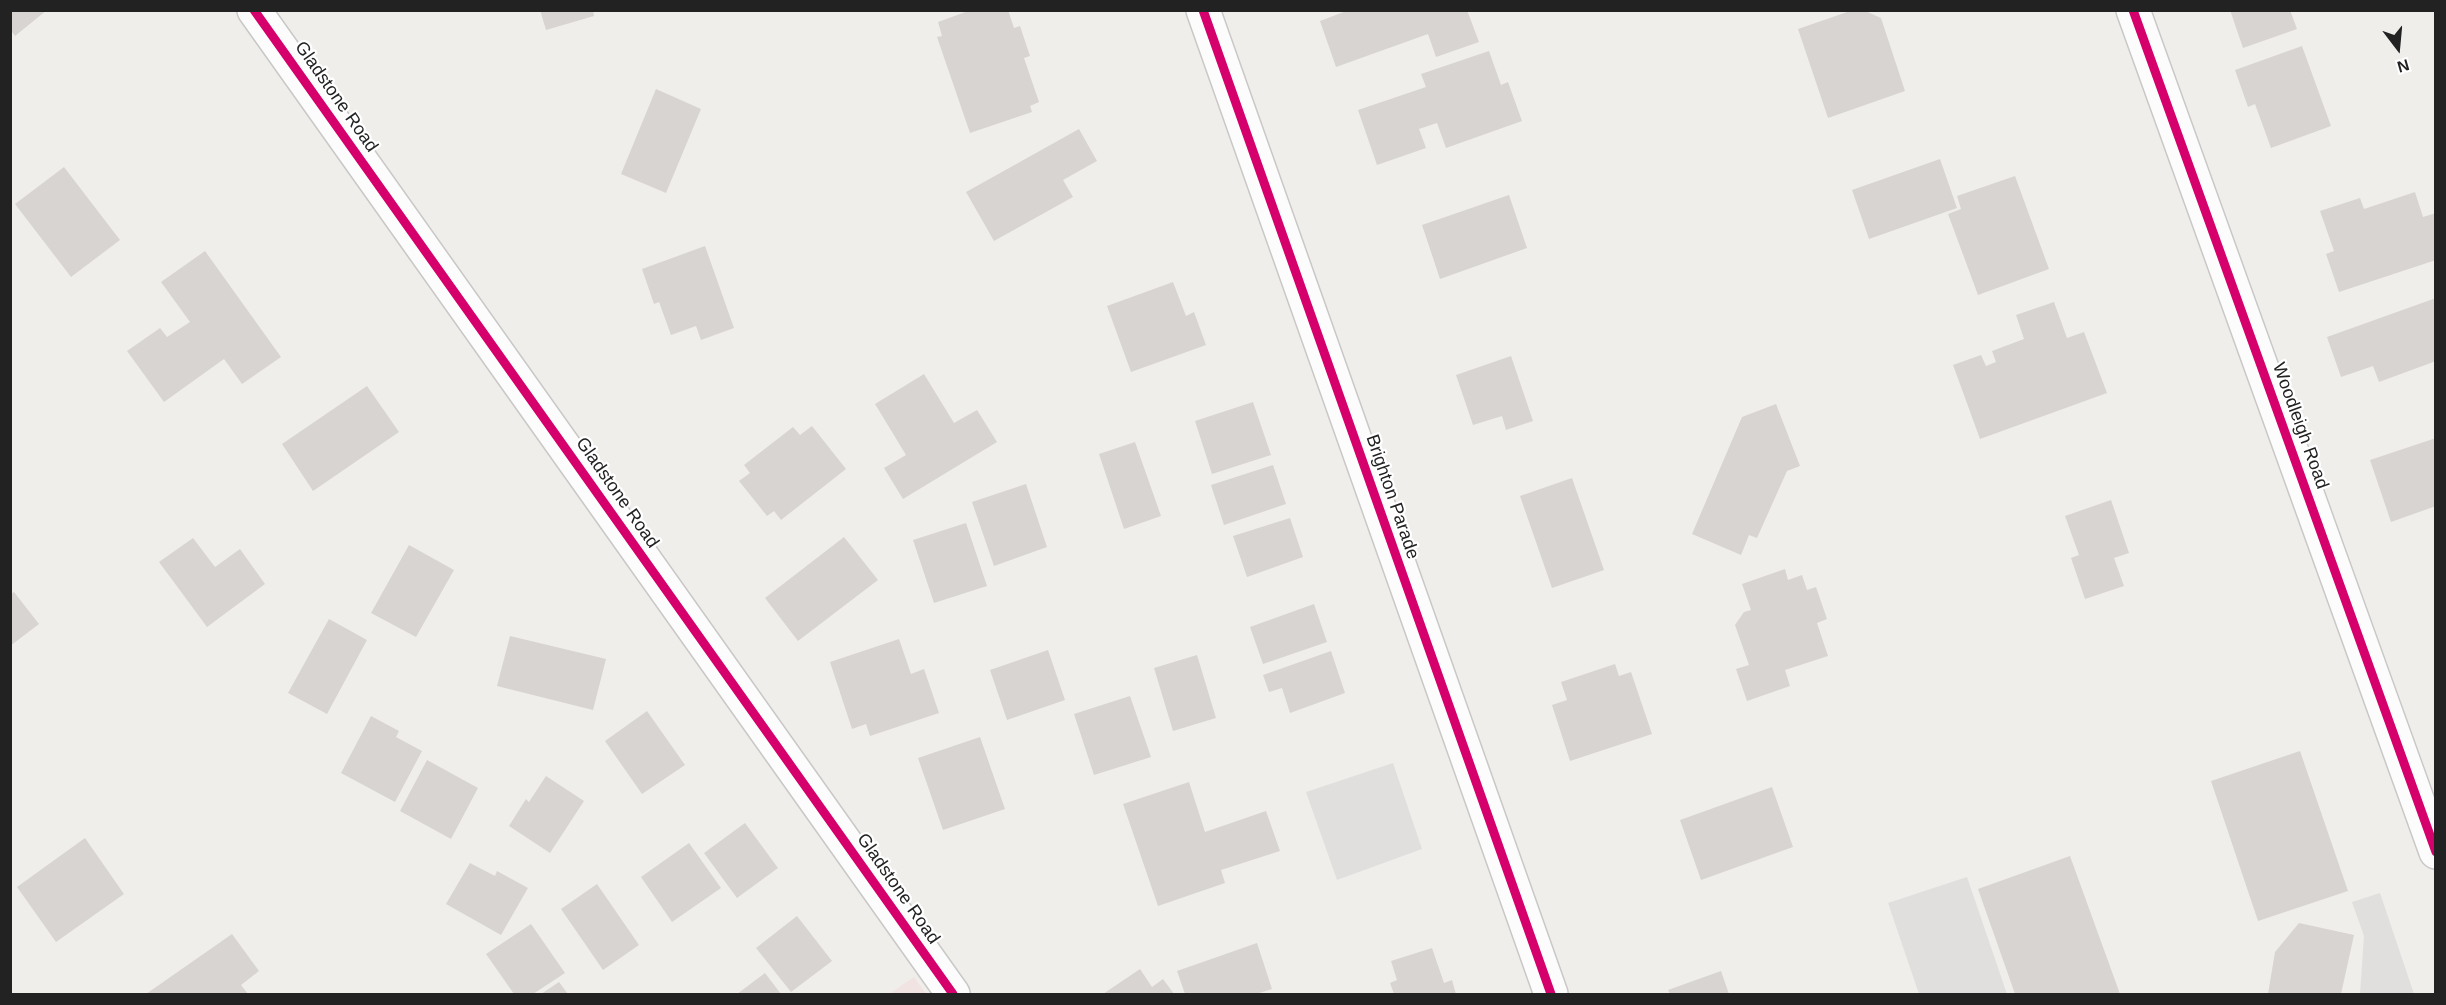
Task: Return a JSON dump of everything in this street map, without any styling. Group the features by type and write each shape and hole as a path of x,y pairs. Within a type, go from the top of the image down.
{"street":[{"name":"Gladstone Road","path":"255,10 953,994"},
{"name":"Brighton Parade","path":"1203,10 1551,994"},
{"name":"Woodleigh Road","path":"2133,10 2436,852"}],"shaded area":[{"path":"1393,763 1422,849 1337,880 1306,792"},
{"path":"1967,877 2007,994 1919,994 1888,903"},
{"path":"2380,893 2414,994 2360,994 2364,936 2352,902"},
{"path":"914,977 926,994 889,994"}],"building":[{"path":"10,10 47,10 15,36 10,29"},
{"path":"540,10 593,10 594,16 546,30"},
{"path":"971,10 1008,10 1014,28 1020,26 1030,56 1024,58 1039,102 1030,106 1032,112 970,133 937,37 942,36 938,22"},
{"path":"1349,10 1467,10 1479,42 1436,57 1428,34 1336,67 1320,21"},
{"path":"1853,10 1863,10 1881,18 1905,91 1828,118 1798,29"},
{"path":"2230,10 2290,10 2297,29 2243,48"},
{"path":"2302,46 2331,126 2271,148 2255,104 2248,107 2235,70"},
{"path":"1489,51 1501,85 1508,82 1522,121 1446,148 1437,123 1419,129 1426,148 1377,165 1358,110 1426,87 1421,74"},
{"path":"656,89 701,109 666,193 621,174"},
{"path":"1079,129 1097,161 1063,180 1073,197 994,241 966,192"},
{"path":"1940,159 1957,208 1869,239 1852,190"},
{"path":"64,167 120,240 71,277 15,204"},
{"path":"2015,176 2049,269 1978,295 1948,214 1961,209 1957,196"},
{"path":"2415,192 2423,217 2436,213 2436,260 2339,292 2326,254 2334,251 2320,211 2360,198 2364,209"},
{"path":"1509,195 1527,248 1440,279 1422,225"},
{"path":"705,246 734,328 701,340 696,326 671,335 659,302 654,304 642,269"},
{"path":"205,251 281,357 242,384 224,359 164,402 127,351 160,328 167,337 190,322 161,282"},
{"path":"1173,282 1186,316 1194,312 1206,345 1131,372 1107,306"},
{"path":"2436,298 2436,361 2379,382 2373,366 2341,377 2327,337"},
{"path":"2054,302 2067,338 2084,332 2107,393 1980,439 1953,365 1981,355 1986,366 1996,362 1992,351 2024,339 2016,315"},
{"path":"1511,356 1533,421 1506,430 1502,416 1473,425 1456,375"},
{"path":"924,374 954,423 977,410 997,442 903,499 884,468 906,455 875,404"},
{"path":"367,386 399,432 313,491 282,444"},
{"path":"1253,402 1271,455 1212,474 1195,421"},
{"path":"1776,404 1800,466 1787,471 1757,538 1749,535 1741,555 1692,534 1742,417"},
{"path":"812,426 846,469 781,520 774,511 767,516 739,481 750,473 744,465 793,427 800,435"},
{"path":"2436,438 2436,506 2391,522 2370,460"},
{"path":"1135,442 1161,516 1124,529 1099,454"},
{"path":"1273,465 1286,504 1224,525 1211,485"},
{"path":"1572,478 1604,570 1552,588 1520,496"},
{"path":"1026,484 1047,547 994,566 972,502"},
{"path":"2111,500 2129,553 2114,558 2124,586 2085,599 2071,558 2079,555 2065,516"},
{"path":"1290,518 1303,557 1247,577 1233,536"},
{"path":"966,523 987,586 934,603 913,540"},
{"path":"844,537 878,580 798,641 765,598"},
{"path":"193,538 215,567 240,549 265,584 207,627 159,562"},
{"path":"409,545 454,570 416,637 371,613"},
{"path":"1785,569 1788,580 1802,575 1807,590 1816,587 1827,619 1817,623 1828,656 1785,670 1790,686 1747,701 1736,669 1749,665 1735,625 1744,612 1751,610 1742,584"},
{"path":"14,592 39,624 10,646 10,595"},
{"path":"1314,604 1327,642 1263,664 1250,627"},
{"path":"329,619 367,640 327,714 288,693"},
{"path":"510,636 606,659 593,710 497,686"},
{"path":"899,639 911,674 924,669 939,713 870,736 866,724 852,729 830,662"},
{"path":"1048,650 1065,700 1007,720 990,670"},
{"path":"1331,651 1345,693 1290,713 1282,688 1269,692 1263,675"},
{"path":"1197,655 1216,718 1173,731 1154,668"},
{"path":"1615,664 1619,676 1631,672 1652,734 1570,761 1552,705 1567,700 1561,682"},
{"path":"1130,696 1151,757 1094,775 1074,714"},
{"path":"647,711 685,765 642,794 605,741"},
{"path":"371,716 399,731 396,737 422,751 395,802 341,773"},
{"path":"980,737 1005,809 943,830 918,758"},
{"path":"2300,751 2348,891 2258,921 2211,781"},
{"path":"427,760 478,788 451,839 400,811"},
{"path":"546,776 584,801 550,853 509,826 526,799 529,802"},
{"path":"1189,782 1205,832 1266,811 1280,851 1221,870 1225,883 1158,906 1123,804"},
{"path":"1772,787 1793,847 1701,880 1680,820"},
{"path":"745,823 778,868 737,898 704,853"},
{"path":"85,838 124,894 56,942 17,887"},
{"path":"689,843 721,888 672,922 641,877"},
{"path":"2070,856 2120,994 2015,994 1978,889"},
{"path":"470,863 495,876 497,871 528,888 501,935 446,904"},
{"path":"597,884 639,945 603,970 561,909"},
{"path":"797,916 832,961 791,992 756,948"},
{"path":"2299,923 2354,935 2341,994 2268,994 2275,952"},
{"path":"531,924 565,973 533,994 514,994 486,954"},
{"path":"232,934 259,971 241,985 248,994 146,994"},
{"path":"1257,943 1272,989 1256,994 1185,994 1177,971"},
{"path":"1432,948 1444,983 1452,980 1456,994 1394,994 1390,983 1397,980 1391,961"},
{"path":"1140,969 1152,987 1163,979 1174,994 1103,994"},
{"path":"1721,971 1729,994 1670,994 1668,990"},
{"path":"765,973 781,994 737,994"},
{"path":"559,982 568,994 541,994"}],"cycle path":[{"path":"254,10 953,994"},
{"path":"1203,10 1551,994"},
{"path":"2133,10 2436,852"}]}
